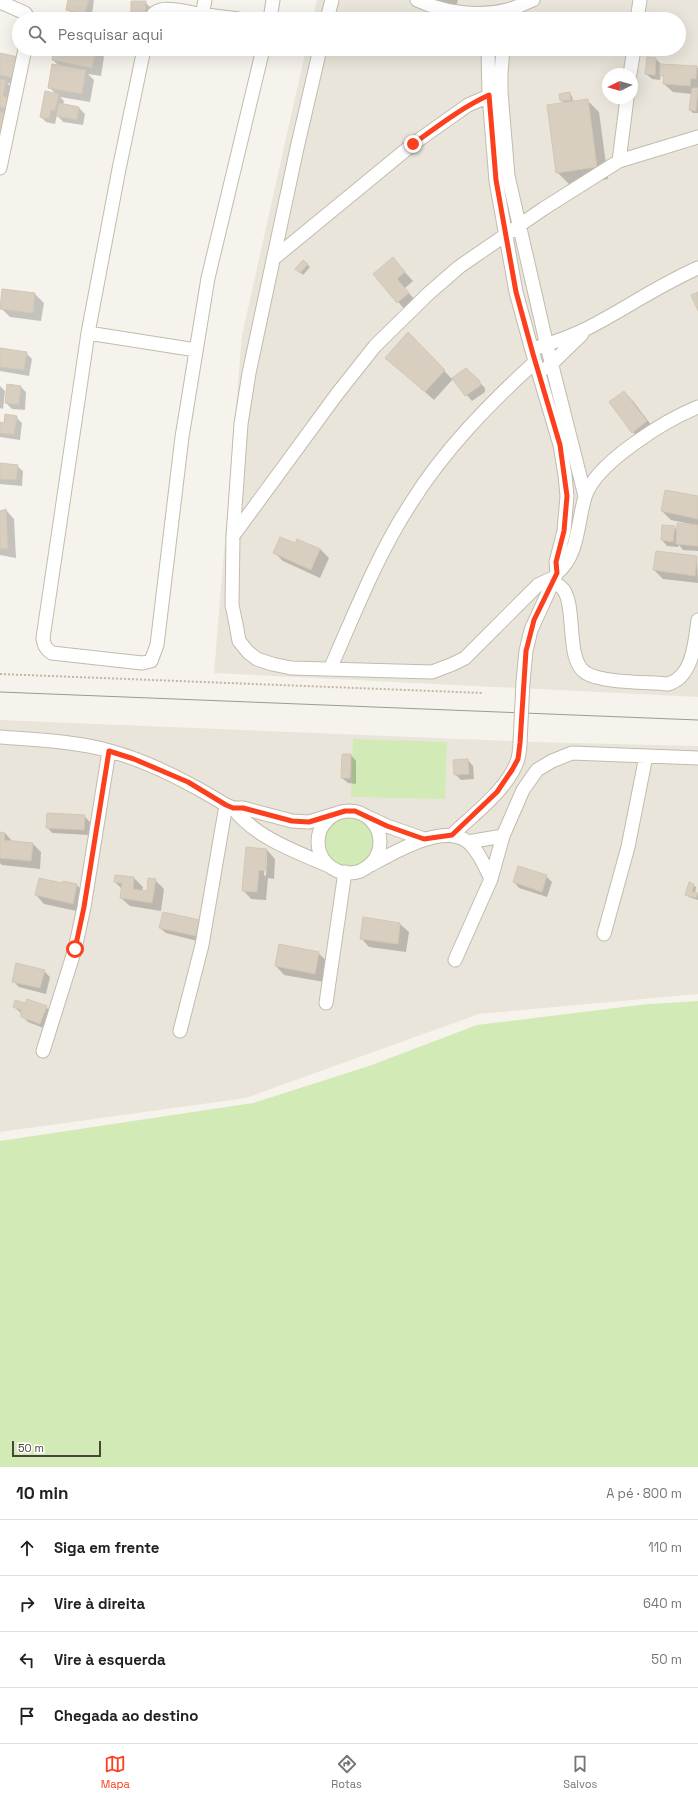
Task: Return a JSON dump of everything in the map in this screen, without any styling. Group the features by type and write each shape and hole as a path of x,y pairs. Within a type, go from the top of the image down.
{"street":[{"path":"200,12 203,10 205,0"},
{"path":"271,12 273,0"},
{"path":"329,12 332,0"},
{"path":"417,0 449,11 457,12"},
{"path":"484,0 486,12"},
{"path":"507,10 533,0"},
{"path":"638,12 640,0"},
{"path":"0,2 23,12"},
{"path":"155,12 163,8 186,12"},
{"path":"0,168 24,56"},
{"path":"143,56 119,169 88,333 43,638 46,650 52,653 142,663 150,661 157,645 182,437 208,278 261,56"},
{"path":"318,56 249,373 242,424 233,536 232,605 240,641 248,652 258,660 291,668 421,673 432,672 448,667 465,658 538,585 555,578"},
{"path":"489,56 508,176 547,346 585,496"},
{"path":"503,56 501,73 495,94 496,180 516,292 535,361 559,438 567,496 564,531 556,562 555,578 568,601 572,638 577,662 585,673 592,676 668,684 675,682 686,670 690,661 698,620"},
{"path":"631,68 633,56"},
{"path":"273,260 413,144 468,104 495,94"},
{"path":"619,162 626,104"},
{"path":"233,536 337,394 375,346 428,294 459,267 519,226 619,162 698,137"},
{"path":"330,669 368,581 410,503 435,468 466,432 498,396 535,361 540,347 547,346 587,328 636,299 698,268"},
{"path":"535,361 545,369 587,328"},
{"path":"88,333 196,350"},
{"path":"452,835 486,803 501,786 518,759 526,651 531,630 555,578 565,567 572,551 585,496 599,473 626,451 656,428 698,407"},
{"path":"0,737 70,743 109,751 134,759 188,782 230,806 255,830 289,848 345,872 357,872 398,850 424,839 452,835 468,842 478,853 491,879"},
{"path":"43,1051 75,949 84,907 109,751"},
{"path":"455,960 491,879 503,836 523,790 538,770 552,761 572,753 698,758"},
{"path":"604,934 628,847 646,756"},
{"path":"230,806 292,821 309,822 350,811 365,815 387,826 424,839"},
{"path":"180,1031 202,945 230,806"},
{"path":"330,866 320,849 319,839 321,829 335,814"},
{"path":"365,815 376,826 380,840 379,850 374,860 367,867"},
{"path":"468,842 503,836"},
{"path":"326,1003 345,872"}],"path":[{"path":"0,674 483,693"}],"shaded area":[{"path":"317,0 698,0 698,697 214,673 242,335 304,56 686,56 686,12 314,12"},
{"path":"0,720 535,742 698,746 698,994 479,1014 246,1098 0,1132"}],"green space":[{"path":"353,739 447,742 445,799 351,797"},
{"path":"344,817 354,817 367,824 374,837 374,847 367,860 354,867 344,867 335,863 328,856 324,847 324,837 328,828 335,821"},
{"path":"698,1001 698,1467 0,1467 0,1141 253,1103 369,1066 477,1025 648,1004"}],"building":[{"path":"68,0 88,0 85,12 66,10"},
{"path":"131,1 146,1 145,12 131,12"},
{"path":"0,53 18,57 13,78 0,75"},
{"path":"53,56 95,56 92,68 52,60"},
{"path":"647,57 656,58 655,75 645,74"},
{"path":"52,64 86,70 82,94 48,88"},
{"path":"660,64 697,66 696,79 691,78 690,86 663,84 664,75 660,75"},
{"path":"0,79 6,80 3,96 9,98 7,109 0,107"},
{"path":"692,88 698,88 696,111 689,110"},
{"path":"45,91 59,94 55,111 51,110 49,119 40,117"},
{"path":"570,92 571,100 560,101 559,94"},
{"path":"588,99 597,167 556,173 547,105"},
{"path":"59,103 79,107 77,120 56,116"},
{"path":"0,112 4,113 0,133"},
{"path":"393,257 405,272 397,279 409,293 397,303 373,274"},
{"path":"303,260 308,264 300,273 295,269"},
{"path":"2,289 35,293 33,313 0,309"},
{"path":"698,292 698,311 691,295"},
{"path":"408,332 445,370 425,392 385,358"},
{"path":"0,348 27,352 24,370 0,367"},
{"path":"466,368 480,381 480,386 465,396 452,378"},
{"path":"7,384 21,386 19,405 5,403"},
{"path":"624,391 647,421 632,433 609,402"},
{"path":"5,414 17,416 14,435 0,433 0,422 4,423"},
{"path":"0,463 18,465 16,480 0,479"},
{"path":"665,490 698,496 698,519 661,511"},
{"path":"6,509 8,549 0,548 0,511"},
{"path":"677,523 698,525 698,546 676,544"},
{"path":"662,525 675,526 673,542 661,540"},
{"path":"280,537 295,543 297,539 320,549 311,570 273,553"},
{"path":"656,551 697,556 695,576 653,570"},
{"path":"342,754 351,754 350,778 341,778"},
{"path":"468,759 469,774 454,775 453,760"},
{"path":"47,813 85,815 84,830 46,828"},
{"path":"0,832 5,833 4,840 33,843 31,861 0,858"},
{"path":"246,847 267,849 265,871 259,870 257,892 242,891"},
{"path":"518,866 547,875 542,892 513,882"},
{"path":"115,875 134,877 133,889 147,891 148,878 156,879 152,903 120,898 122,883 114,882"},
{"path":"39,878 62,883 63,881 77,884 73,904 35,895"},
{"path":"689,882 694,884 692,892 698,893 696,898 685,895"},
{"path":"163,912 200,920 196,936 159,928"},
{"path":"363,917 400,923 398,944 360,939"},
{"path":"279,944 319,952 315,974 275,966"},
{"path":"16,963 45,970 40,988 12,982"},
{"path":"27,999 47,1006 40,1024 21,1017 21,1010 13,1007 15,1000 25,1003"}],"tram line":[{"path":"0,692 698,720"}],"route":[{"path":"75,949 84,907 109,751 134,759 188,782 233,808 243,808 292,821 309,822 345,811 355,811 387,826 424,839 452,835 497,792 518,759 526,651 534,620 557,573 556,562 564,531 567,496 560,445 552,412 533,354 516,292 496,180 489,95 468,104 413,144"}]}
